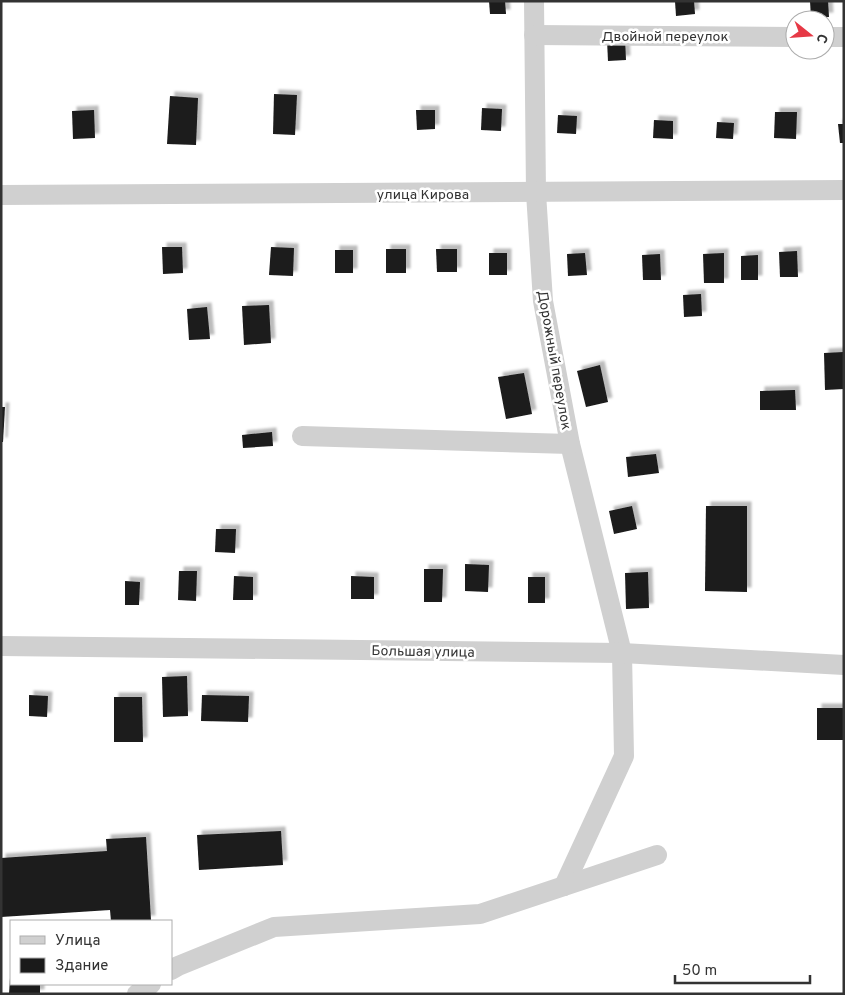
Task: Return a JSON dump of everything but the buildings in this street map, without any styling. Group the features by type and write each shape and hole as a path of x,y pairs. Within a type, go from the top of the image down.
{"street":[{"name":"Дорожный переулок","path":"534,1 536,193 543,301 570,444 622,653 624,756 564,886"},
{"name":"Двойной переулок","path":"534,35 785,37"},
{"name":"улица Кирова","path":"1,195 844,190"},
{"path":"302,436 570,444"},
{"name":"Большая улица","path":"1,646 622,653 844,665"},
{"path":"172,969 274,926 480,914 657,855"},
{"path":"137,994 150,985"}]}
